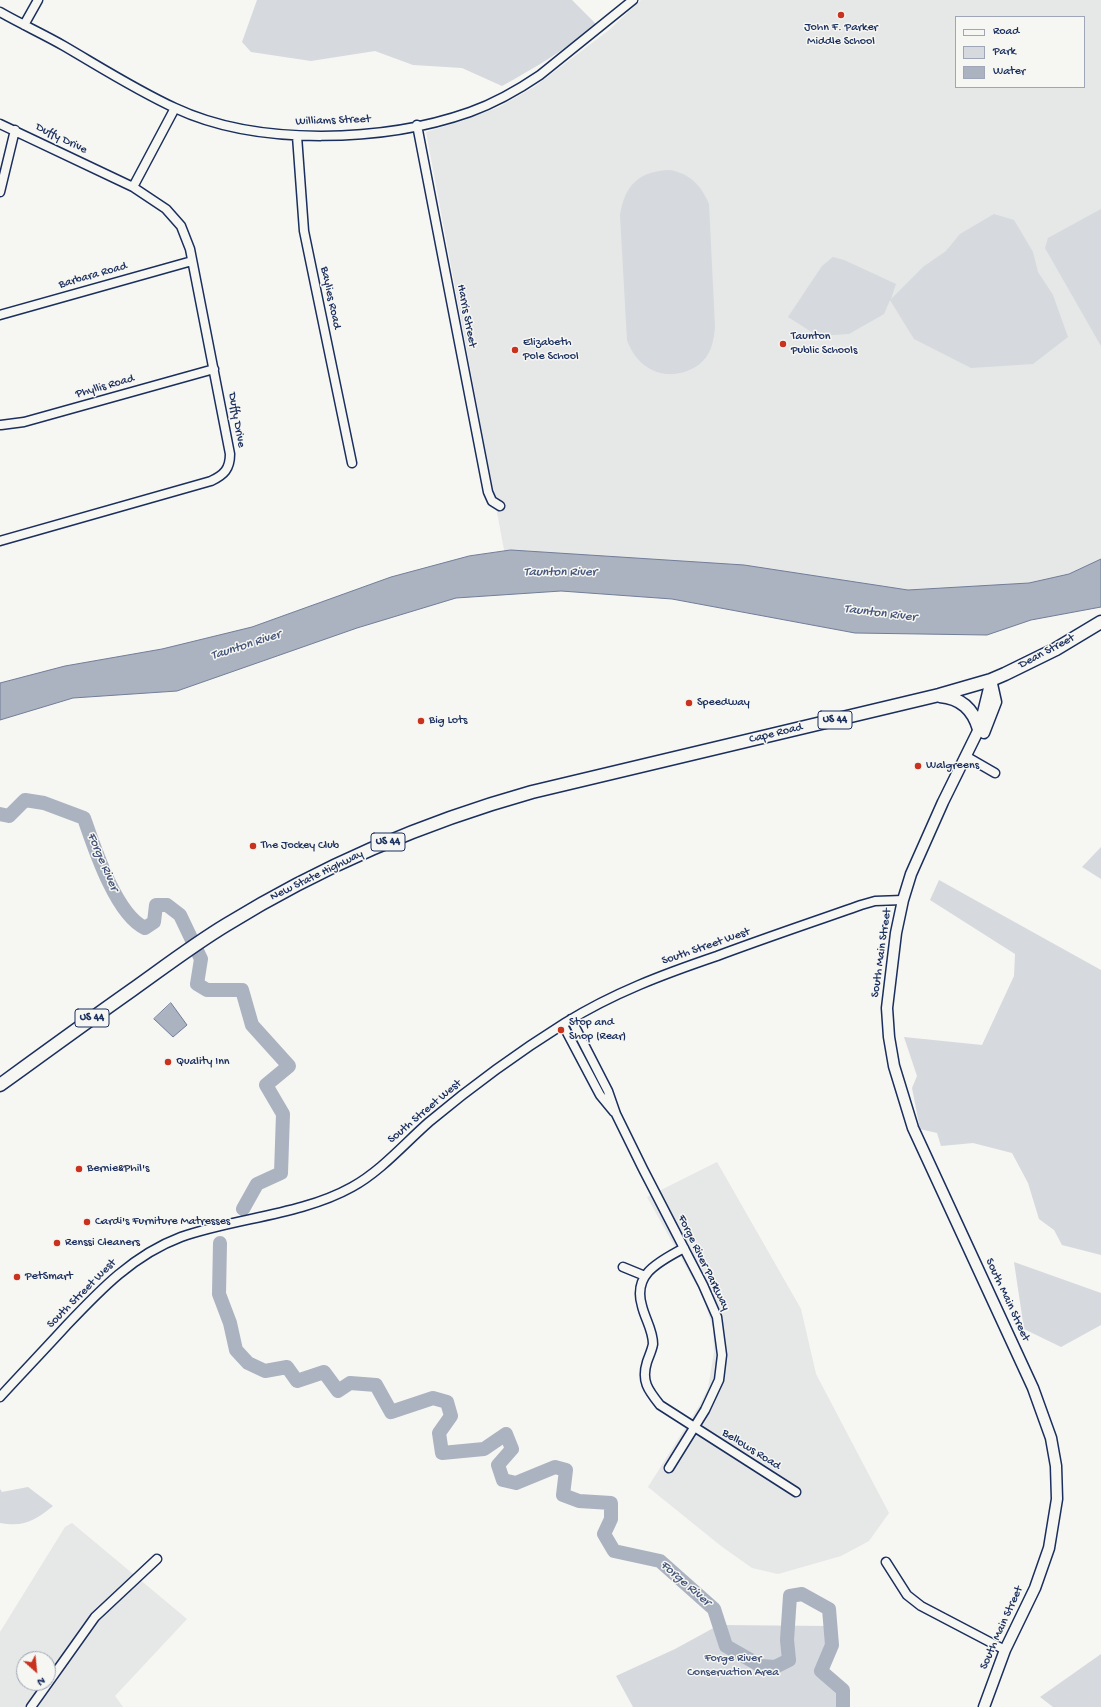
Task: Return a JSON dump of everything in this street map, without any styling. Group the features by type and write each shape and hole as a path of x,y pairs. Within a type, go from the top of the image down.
{"highway":[{"name":"Dean Street","path":"991,680 1056,649 1101,622"},
{"name":"Cape Road","path":"678,757 929,697 991,680"},
{"path":"929,697 949,697 962,702 975,716 979,729"},
{"name":"New State Highway","path":"0,1085 205,938 295,886 409,833 520,795 678,757"}],"main road":[{"path":"902,900 911,874 950,787 979,729 991,680"},
{"path":"950,787 969,758 994,710 996,702 991,680"},
{"name":"South Main Street","path":"902,900 893,950 887,1008 889,1037 894,1066 913,1128 1033,1388 1051,1438 1056,1466 1056,1505 1049,1548 1034,1588 1005,1650 984,1707"}],"street":[{"path":"24,25 38,0"},
{"name":"Williams Street","path":"0,12 175,108 235,127 297,136 350,134 417,126 471,111 524,86 571,52 633,0"},
{"path":"133,187 175,108"},
{"name":"Duffy Drive","path":"0,124 133,187 166,209 178,221 187,238 230,449 229,464 224,473 203,483 0,541"},
{"name":"Harris Street","path":"417,126 488,492 492,501 500,506"},
{"path":"0,192 15,130"},
{"name":"Baylies Road","path":"297,136 304,231 352,463"},
{"name":"Barbara Road","path":"0,315 192,261"},
{"name":"Phyllis Road","path":"1,424 24,422 214,369"},
{"path":"969,758 995,773"},
{"name":"South Street West","path":"0,1397 101,1289 137,1259 184,1236 306,1205 329,1198 350,1188 376,1169 463,1095 572,1019 618,993 663,974 861,905 876,901 902,900"},
{"name":"Forge River Parkway","path":"572,1019 608,1091 616,1114 715,1313 722,1355 721,1372 717,1385 694,1428 669,1468"},
{"name":"Forge River Parkway","path":"563,1025 600,1095 616,1114"},
{"path":"623,1267 645,1276 652,1267 684,1248"},
{"name":"Bellows Road","path":"645,1276 640,1293 641,1305 652,1335 653,1346 644,1373 645,1383 650,1394 660,1405 694,1428 796,1492"},
{"path":"31,1707 95,1617 157,1559"},
{"path":"886,1562 907,1595 921,1606 1005,1650"}],"shaded area":[{"name":"Taunton Public Schools","path":"641,0 1101,0 1101,565 1045,583 907,594 505,555 426,132 499,107 534,87 609,30"},
{"path":"717,1162 801,1309 816,1374 889,1513 869,1541 841,1556 778,1574 752,1568 721,1546 648,1487 699,1406 708,1388 714,1352 713,1328 703,1297 647,1197"},
{"path":"72,1523 187,1619 115,1696 123,1707 0,1707 0,1632 65,1527"}],"green space":[{"path":"257,0 572,0 596,24 574,42 502,86 462,68 413,65 375,51 311,61 251,52 242,42"},
{"path":"670,170 683,174 694,181 706,197 709,204 715,327 711,348 702,362 687,371 677,374 668,374 650,369 636,357 627,340 620,215 622,204 626,195 635,182 650,173"},
{"path":"1101,209 1101,346 1045,248 1048,238"},
{"path":"994,214 1014,220 1033,252 1038,272 1053,295 1068,337 1033,364 971,368 914,339 890,300 884,314 849,334 818,336 788,317 822,266 833,257 844,260 896,284 891,299 923,267 946,251 960,234"},
{"path":"1101,847 1101,879 1082,867"},
{"path":"939,880 1101,970 1101,1255 1062,1245 1054,1230 1039,1219 1028,1183 1012,1153 973,1143 941,1146 937,1133 920,1129 912,1088 917,1076 904,1037 982,1045 1014,976 1015,954 930,900"},
{"path":"1014,1262 1101,1293 1101,1325 1061,1347 1024,1329"},
{"path":"28,1487 53,1506 29,1522 16,1524 0,1523 0,1489 2,1492"},
{"name":"Forge River Conservation Area","path":"719,1625 828,1626 834,1635 823,1666 825,1670 840,1681 847,1689 850,1700 848,1707 633,1707 616,1676 675,1649"},
{"path":"1101,1654 1101,1707 1053,1707 1040,1697"}],"water":[{"name":"Taunton River","path":"511,550 744,565 908,590 1029,583 1069,574 1101,559 1101,607 1031,620 987,635 855,633 672,599 561,591 456,598 357,628 177,691 73,698 0,720 0,683 65,666 162,649 252,627 391,577 469,556"},
{"path":"171,1003 187,1025 173,1037 154,1019"}],"waterway":[{"name":"Forge River","path":"0,814 9,816 25,800 44,803 84,818 107,879 134,921 145,928 154,922 156,905 167,905 180,915 201,959 197,984 207,990 242,990 252,1025 289,1066 266,1085 283,1114 281,1173 257,1184 243,1209"},
{"name":"Forge River","path":"220,1243 219,1294 230,1323 236,1350 248,1363 265,1371 287,1367 297,1381 324,1372 338,1391 350,1383 376,1385 391,1412 433,1398 447,1402 451,1416 439,1433 442,1453 484,1449 506,1434 512,1449 498,1465 503,1480 516,1483 555,1467 566,1470 563,1495 579,1501 611,1503 611,1519 604,1534 614,1551 660,1561 714,1609 726,1646 761,1666 775,1667 789,1660 787,1640 790,1596 802,1594 829,1609 832,1645 821,1671 843,1690 843,1707"}],"place":[{"name":"John F. Parker Middle School","path":"841,15"},
{"name":"Taunton Public Schools","path":"783,344"},
{"name":"Elizabeth Pole School","path":"515,350"},
{"name":"Speedway","path":"689,703"},
{"name":"Big Lots","path":"421,721"},
{"name":"Walgreens","path":"918,766"},
{"name":"The Jockey Club","path":"253,846"},
{"name":"Stop and Shop (Rear)","path":"561,1030"},
{"name":"Quality Inn","path":"168,1062"},
{"name":"Bernie&Phil's","path":"79,1169"},
{"name":"Cardi's Furniture Matresses","path":"87,1222"},
{"name":"Renssi Cleaners","path":"57,1243"},
{"name":"PetSmart","path":"17,1277"}]}
